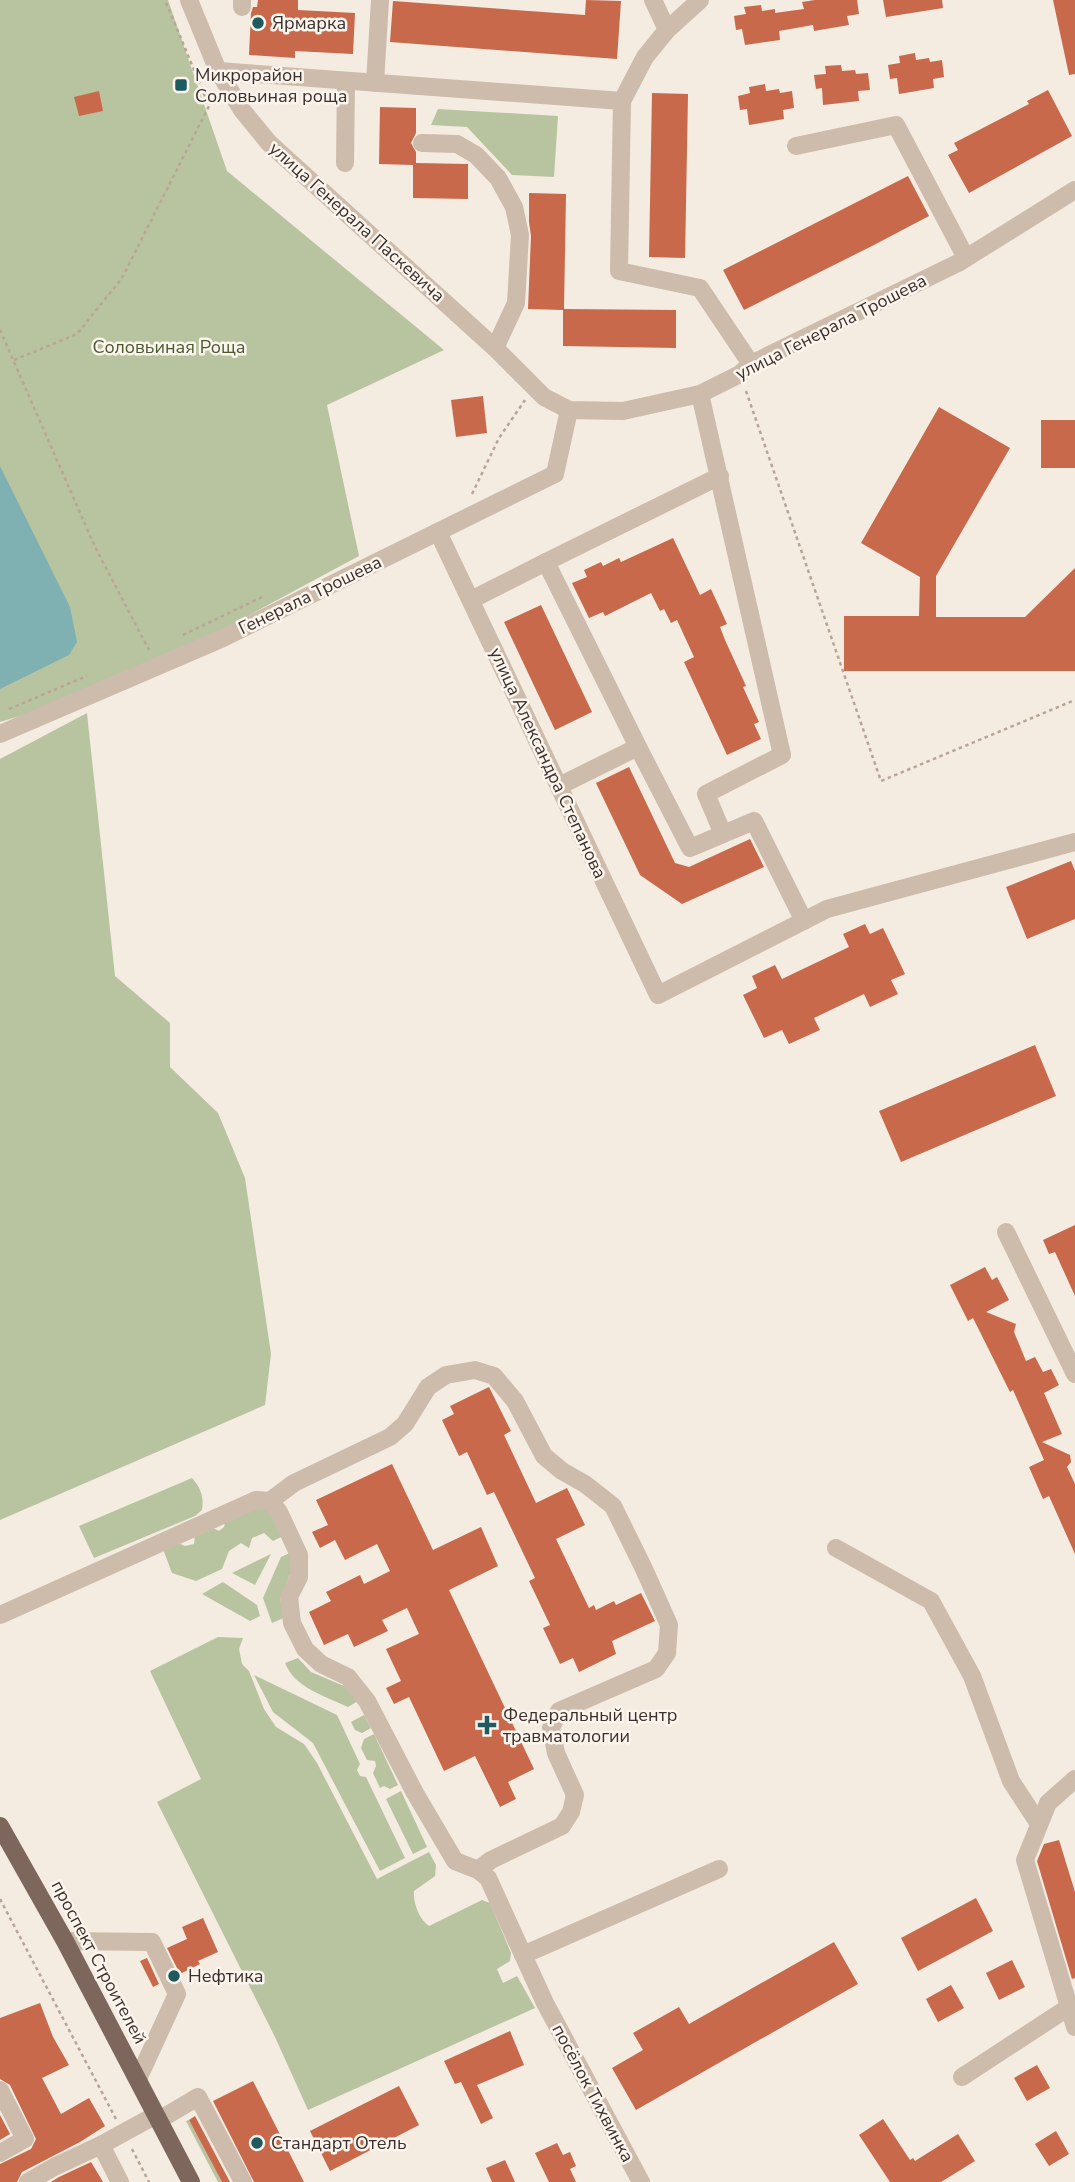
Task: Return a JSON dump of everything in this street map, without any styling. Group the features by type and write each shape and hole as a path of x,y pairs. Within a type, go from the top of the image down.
{"main road":[{"name":"проспект Строителей","path":"0,1825 65,1941 191,2182"}],"street":[{"name":"улица Генерала Паскевича","path":"189,0 218,71 242,110 269,143 495,348 544,397 569,410"},
{"path":"375,83 380,0"},
{"path":"653,0 667,30"},
{"path":"699,0 667,30 645,57 622,101 619,271 700,288 746,369"},
{"path":"218,71 622,101"},
{"path":"345,163 346,80"},
{"path":"796,146 896,125 966,258"},
{"path":"422,144 457,144 476,155 498,178 514,207 520,235 516,303 495,348"},
{"name":"улица Генерала Трошева","path":"569,410 623,411 700,394 966,258 1075,190"},
{"path":"700,394 782,755 706,794 723,834"},
{"name":"Генерала Трошева","path":"0,734 221,639 555,474 569,410"},
{"path":"471,600 720,476"},
{"name":"улица Александра Степанова","path":"438,532 658,995 804,921"},
{"path":"547,562 690,848 754,821 804,921 827,909 1075,842"},
{"path":"559,786 638,747"},
{"path":"1006,1232 1075,1374"},
{"path":"0,1615 256,1500 270,1501 294,1483 390,1437 405,1424 428,1387 446,1375 475,1370 494,1376 515,1401 544,1456 612,1506 645,1569 669,1625 667,1653 656,1669 559,1711 551,1728 556,1753 575,1795 571,1812 562,1826 491,1860 478,1870 455,1861 415,1793 367,1701 348,1677 321,1664 305,1649 292,1623 289,1597 299,1577 299,1555 279,1512 270,1501"},
{"path":"836,1548 931,1601 972,1676 1011,1781 1039,1825"},
{"path":"1075,1779 1048,1803 1025,1860 1075,2028"},
{"path":"523,1955 719,1869"},
{"name":"посёлок Тихвинка","path":"478,1870 488,1878 545,2003 641,2182"},
{"path":"65,1941 152,1942 177,1994 138,2079"},
{"path":"962,2077 1069,2007"},
{"path":"0,2090 25,2139 0,2153"},
{"path":"28,2182 54,2166 198,2097 243,2182"},
{"path":"101,2145 120,2182"}],"path":[{"path":"14,360 77,334 122,278 209,106 165,0"},
{"path":"0,330 95,547 149,651"},
{"path":"746,369 881,781 1075,700"},
{"path":"458,523 499,438 533,387"},
{"path":"174,639 272,593"},
{"path":"0,714 89,676"},
{"path":"0,1899 149,2182"}],"green space":[{"name":"Соловьиная Роща","path":"0,0 168,0 227,171 444,350 327,405 359,556 114,688 0,722"},
{"path":"438,109 558,116 554,177 512,175 467,127 431,125"},
{"path":"87,713 115,976 170,1023 170,1067 218,1113 245,1178 271,1354 265,1405 0,1520 0,759"},
{"path":"192,1478 200,1489 203,1501 202,1510 195,1516 94,1558 79,1526"},
{"path":"260,1506 272,1511 285,1535 273,1541 264,1533 252,1538 249,1548 241,1543 229,1551 222,1569 196,1581 172,1573 163,1549 178,1543 185,1546 194,1544 195,1534 213,1528 219,1531 224,1527 226,1519"},
{"path":"292,1552 295,1562 280,1599 286,1617 272,1623 263,1598 281,1557"},
{"path":"271,1554 255,1585 232,1573"},
{"path":"223,1582 257,1605 260,1616 250,1621 202,1594"},
{"path":"218,1637 243,1638 239,1649 242,1664 249,1671 264,1709 276,1727 304,1744 317,1763 377,1879 429,1852 436,1865 435,1876 414,1891 416,1906 422,1919 429,1926 482,1900 490,1903 511,1953 510,1961 497,1969 503,1983 517,1976 535,2008 308,2110 275,2037 157,1802 201,1779 150,1671"},
{"path":"298,1658 311,1672 344,1686 358,1701 348,1707 303,1685 285,1663"},
{"path":"254,1675 337,1715 360,1764 357,1770 360,1776 366,1777 405,1858 380,1871 313,1743 273,1712"},
{"path":"364,1715 371,1728 362,1733 355,1730 351,1722"},
{"path":"374,1734 398,1785 390,1789 384,1786 380,1788 373,1773 375,1761 367,1760 361,1748 364,1739"},
{"path":"401,1791 427,1847 413,1854 386,1799"},
{"path":"189,2120 222,2182 218,2182 186,2121"}],"water":[{"path":"0,466 70,607 77,642 69,655 0,689"}],"building":[{"path":"258,0 298,0 298,10 355,13 353,54 295,51 295,58 249,55 251,13 253,7 257,7"},
{"path":"586,0 621,1 617,59 390,42 393,1 585,15"},
{"path":"857,0 859,14 847,16 849,25 814,31 813,25 779,31 780,40 745,45 742,29 736,30 734,16 746,14 744,7 761,5 762,11 775,9 775,13 804,9 802,2"},
{"path":"883,0 942,0 943,8 886,17"},
{"path":"1053,0 1075,0 1075,74 1069,75"},
{"path":"915,53 916,60 942,60 944,77 933,79 934,88 899,94 897,78 890,79 888,65 900,63 899,56"},
{"path":"841,65 842,71 868,73 870,90 858,91 859,101 823,105 822,88 816,89 814,75 826,74 825,66"},
{"path":"765,84 766,91 792,91 794,108 783,110 784,119 749,125 747,109 740,110 738,96 750,93 749,87"},
{"path":"1048,90 1072,136 969,193 948,155 958,150 954,143 1029,104 1027,101"},
{"path":"99,91 103,111 79,116 74,97"},
{"path":"652,93 688,94 685,258 649,257"},
{"path":"380,107 416,108 416,133 411,143 416,152 416,163 468,164 468,199 413,198 413,165 379,164"},
{"path":"908,176 929,216 744,310 723,270"},
{"path":"529,193 566,194 564,309 676,310 676,348 563,346 563,310 528,309 531,236"},
{"path":"483,396 487,433 456,437 451,400"},
{"path":"939,407 1010,448 936,576 936,617 1025,617 1075,568 1075,671 844,671 844,616 919,616 920,577 861,543"},
{"path":"1041,420 1075,420 1075,468 1041,468"},
{"path":"673,538 700,595 711,589 727,624 720,627 759,722 754,724 761,739 727,755 684,662 694,657 677,620 671,623 664,609 660,611 651,593 605,616 603,612 589,618 572,583 587,577 584,570 601,562 603,566 619,558 621,562"},
{"path":"541,605 592,712 555,730 504,622"},
{"path":"629,767 675,863 689,867 750,839 764,867 682,904 640,875 596,783"},
{"path":"1071,861 1075,871 1075,919 1027,939 1006,887"},
{"path":"865,924 870,934 883,928 905,974 891,980 898,994 870,1007 864,994 814,1018 820,1030 789,1044 782,1030 764,1038 743,995 757,988 752,976 775,965 782,979 849,947 843,934"},
{"path":"1035,1045 1056,1096 901,1162 879,1111"},
{"path":"1075,1225 1075,1296 1055,1252 1049,1254 1043,1240"},
{"path":"985,1267 992,1280 997,1277 1009,1300 986,1312 1016,1324 1014,1332 1026,1361 1035,1357 1043,1372 1051,1369 1059,1385 1044,1393 1062,1434 1042,1442 1070,1455 1071,1462 1067,1467 1075,1484 1075,1554 1049,1496 1043,1499 1029,1467 1044,1460 1013,1390 1010,1392 973,1318 968,1321 950,1285"},
{"path":"489,1387 511,1431 504,1435 536,1503 567,1488 585,1525 556,1539 589,1608 594,1605 596,1610 614,1601 616,1605 641,1593 655,1621 612,1641 616,1654 579,1672 573,1658 560,1664 543,1628 550,1625 529,1581 535,1578 494,1492 487,1495 467,1452 459,1456 442,1420 454,1414 450,1406"},
{"path":"392,1464 433,1550 481,1527 498,1566 449,1590 534,1769 508,1782 516,1799 500,1807 475,1756 444,1771 409,1697 394,1704 386,1688 401,1681 386,1649 419,1634 407,1608 382,1620 388,1631 354,1647 348,1634 324,1645 309,1612 331,1601 326,1592 360,1575 364,1584 390,1571 377,1544 345,1560 335,1540 320,1548 312,1532 328,1525 316,1500"},
{"path":"1059,1840 1075,1892 1075,1978 1072,1979 1037,1861 1044,1844"},
{"path":"976,1898 993,1931 918,1971 901,1938"},
{"path":"203,1918 218,1952 198,1961 200,1964 180,1974 167,1948 187,1939 182,1927"},
{"path":"834,1942 858,1984 636,2110 612,2068 643,2050 633,2033 679,2007 689,2024"},
{"path":"147,1958 159,1984 153,1987 140,1961"},
{"path":"1012,1960 1025,1987 999,2000 986,1973"},
{"path":"951,1985 964,2008 938,2022 926,1999"},
{"path":"40,2003 53,2037 69,2065 42,2078 61,2114 89,2098 105,2126 22,2172 17,2182 0,2182 0,2164 31,2149 36,2139 10,2085 0,2079 0,2018"},
{"path":"510,2031 524,2065 477,2085 493,2118 481,2124 461,2082 455,2084 444,2061"},
{"path":"1037,2065 1050,2088 1027,2101 1014,2078"},
{"name":"Стандарт Отель","path":"253,2081 304,2182 254,2182 213,2101"},
{"path":"399,2086 419,2125 330,2171 310,2131"},
{"path":"0,2115 10,2134 0,2140"},
{"path":"195,2116 230,2182 222,2182 189,2120"},
{"path":"883,2119 910,2160 913,2158 915,2161 958,2134 975,2161 941,2182 890,2182 859,2135"},
{"path":"1056,2131 1069,2154 1049,2166 1035,2144"},
{"path":"557,2143 563,2155 570,2152 576,2166 570,2169 576,2182 549,2182 535,2153"},
{"path":"505,2160 515,2182 492,2182 486,2168"},
{"path":"91,2162 103,2182 51,2182 59,2177"}],"place":[{"name":"Ярмарка","path":"258,23"},
{"name":"Микрорайон Соловьиная роща","path":"181,85"},
{"name":"Федеральный центр травматологии","path":"487,1725"},
{"name":"Нефтика","path":"174,1976"},
{"name":"Стандарт Отель","path":"257,2143"}]}
